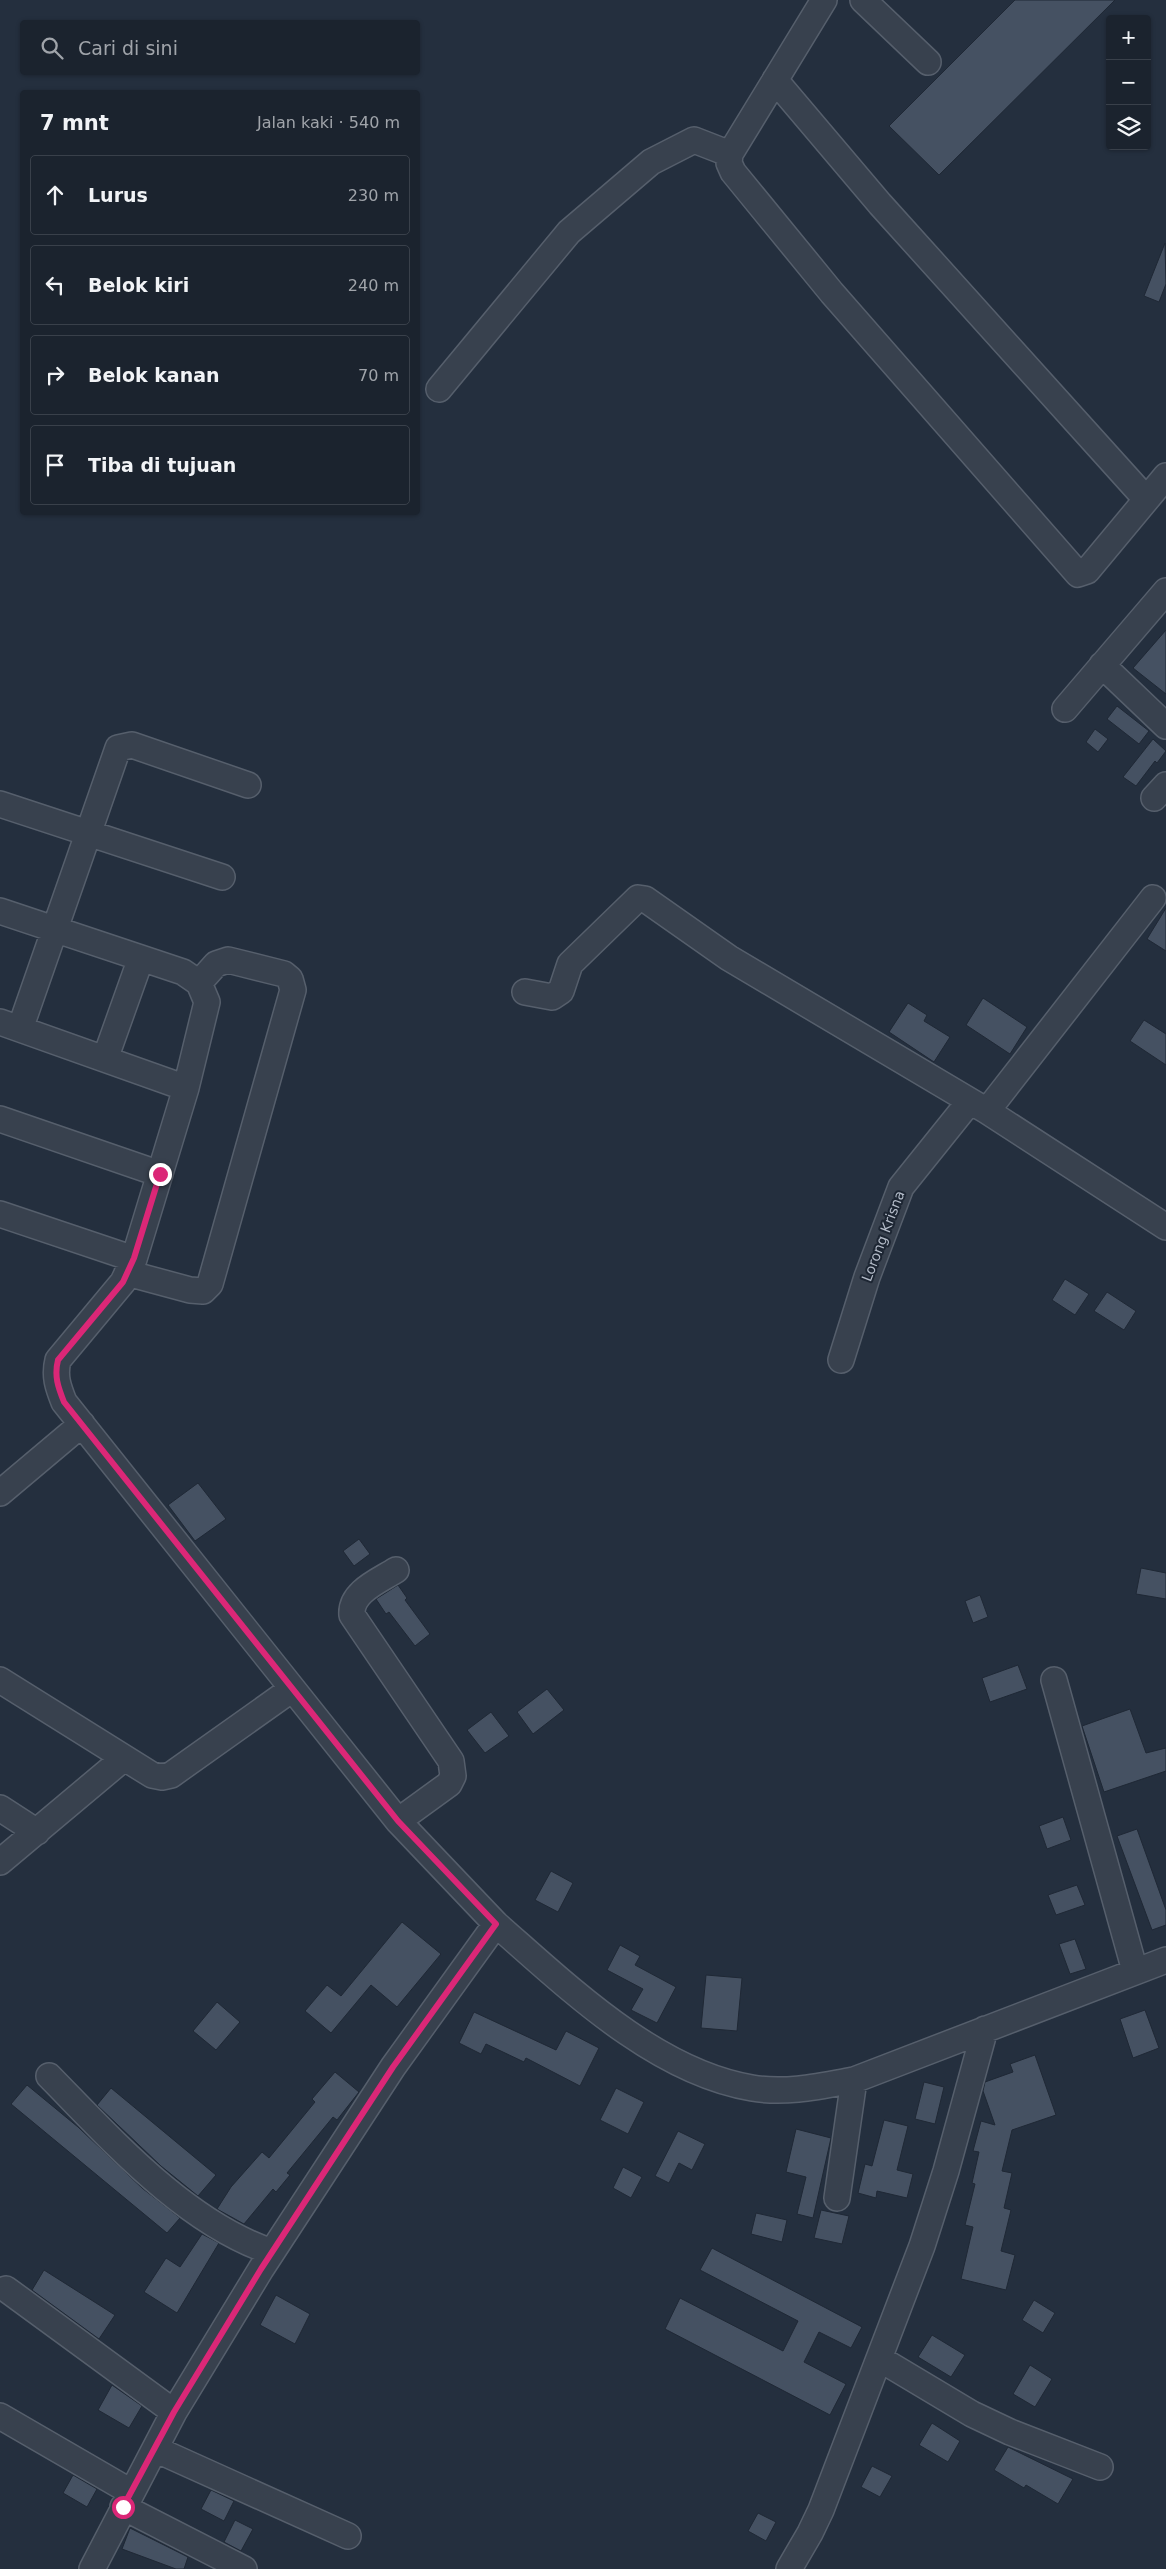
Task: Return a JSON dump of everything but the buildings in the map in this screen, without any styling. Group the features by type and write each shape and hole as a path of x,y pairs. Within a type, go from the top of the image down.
{"street":[{"path":"824,0 730,154 733,172 832,294 1075,572 1082,574 1087,571 1166,476"},
{"path":"863,0 928,62"},
{"path":"775,80 880,204 1146,499"},
{"path":"439,389 569,232 651,162 694,140 730,154"},
{"path":"1065,709 1163,599"},
{"path":"1102,666 1166,726"},
{"path":"186,1088 10,1025 54,929 118,748 132,744 248,785"},
{"path":"0,804 222,877"},
{"path":"524,992 552,997 562,991 570,964 638,898 645,898 729,958 978,1106 1166,1227"},
{"name":"Lorong Krisna","path":"841,1360 857,1306 901,1187 978,1106 1153,898"},
{"path":"0,911 183,972 199,983 207,1002 186,1088 130,1266 123,1282 64,1352 55,1371 64,1402 398,1821 496,1924 547,1969 635,2038 688,2068 730,2083 754,2088 810,2088 854,2080 1166,1960"},
{"path":"105,1059 141,958"},
{"path":"0,1214 190,1290 203,1290 210,1284 293,990 290,980 284,974 228,960 216,964 199,983"},
{"path":"0,1119 160,1174"},
{"path":"0,1494 82,1424"},
{"path":"396,1570 357,1596 351,1606 352,1615 451,1761 454,1769 449,1784 398,1821"},
{"path":"0,1680 152,1775 162,1777 171,1775 292,1689"},
{"path":"1054,1680 1135,1971"},
{"path":"0,1862 124,1758"},
{"path":"0,1808 37,1832"},
{"path":"92,2569 174,2412 272,2252 393,2067 496,1924"},
{"path":"789,2569 821,2510 907,2289 946,2171 985,2029"},
{"path":"49,2076 110,2137 200,2215 248,2244 272,2252"},
{"path":"836,2198 854,2080"},
{"path":"6,2289 174,2412"},
{"path":"880,2359 972,2414 1010,2432 1100,2467"},
{"path":"0,2416 127,2500 244,2569"},
{"path":"155,2449 348,2536"}],"route":[{"path":"123,2507 174,2412 261,2269 393,2067 496,1924 398,1821 64,1402 55,1371 58,1360 123,1282 134,1258 160,1174"}]}
